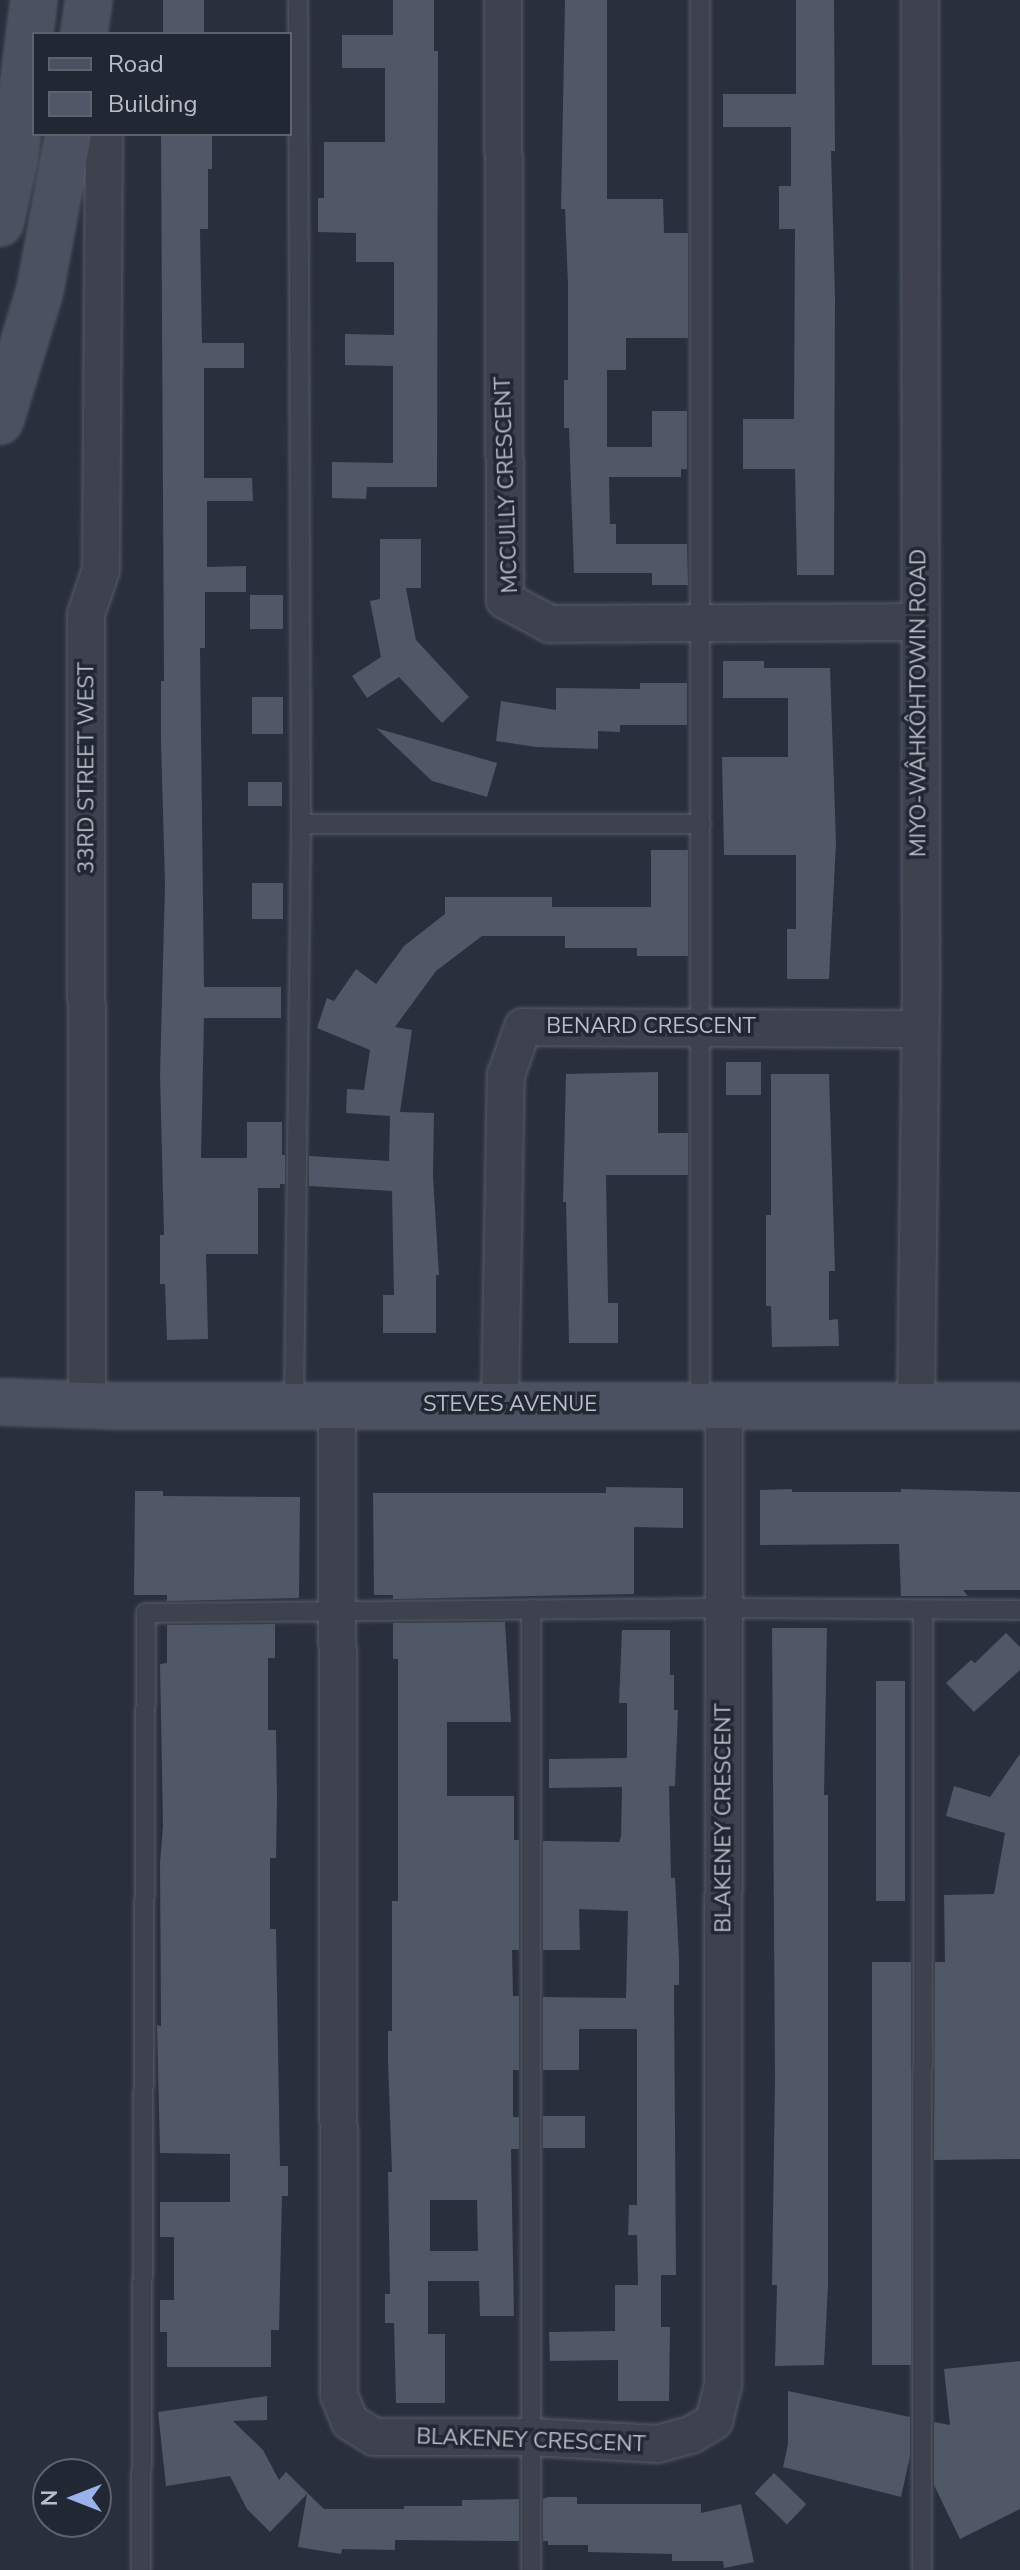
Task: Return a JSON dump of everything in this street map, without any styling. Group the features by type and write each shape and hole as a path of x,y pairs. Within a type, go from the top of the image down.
{"street":[{"path":"0,223 14,160 34,0"},
{"path":"84,32 89,0"},
{"path":"102,0 103,32"},
{"name":"MCCULLY CRESCENT","path":"503,0 505,600 550,624 919,622"},
{"name":"MIYO-WÂHKÔHTOWIN ROAD","path":"916,1405 920,1029 920,0"},
{"path":"0,421 40,290 69,136"},
{"name":"33RD STREET WEST","path":"87,1405 86,614 101,570 104,136"},
{"name":"BENARD CRESCENT","path":"500,1405 506,1075 523,1027 920,1029"},
{"name":"STEVES AVENUE","path":"0,1402 87,1405 1020,1406"},
{"name":"BLAKENEY CRESCENT","path":"337,1405 339,2395 350,2422 374,2437 531,2437 657,2444 691,2435 714,2421 723,2386 724,1608 712,1405"}],"lane":[{"path":"294,1404 301,824 298,0"},
{"path":"700,0 701,1027 712,1405"},
{"path":"301,824 701,824"},
{"path":"141,2570 146,1613 724,1608 1020,1610"},
{"path":"531,1609 531,2570"},
{"path":"922,2570 923,1610"}],"building":[{"path":"163,0 204,0 204,32 163,32"},
{"path":"393,0 434,0 434,51 438,51 437,487 367,487 366,499 332,498 332,462 393,463 393,366 345,365 345,334 394,335 394,262 356,262 356,233 318,232 318,198 324,198 324,142 385,142 385,68 342,68 342,35 393,35"},
{"path":"565,0 607,0 607,199 663,199 664,233 688,233 688,338 626,338 626,370 607,370 607,447 652,447 652,411 687,411 687,469 681,469 681,477 609,477 610,524 616,524 616,544 687,544 688,585 652,585 652,573 574,573 569,428 564,428 564,380 568,380 565,209 561,209"},
{"path":"796,0 834,0 835,151 831,151 835,297 834,575 797,575 795,469 743,469 743,419 794,419 795,229 779,229 779,186 791,186 791,127 723,127 723,94 796,94"},
{"path":"161,136 212,136 212,169 208,169 208,229 200,229 202,343 244,343 244,368 204,368 204,478 252,478 253,501 207,501 207,567 246,566 246,592 205,592 205,648 200,648 204,987 281,987 281,1018 204,1018 201,1158 247,1158 247,1122 282,1122 285,1184 280,1184 280,1188 258,1188 258,1254 206,1254 208,1339 167,1340 165,1284 160,1284 160,1235 164,1235 160,1075 165,884 161,741 161,681 164,681"},
{"path":"380,539 421,539 421,588 406,588 416,640 469,697 442,723 399,677 367,698 352,676 381,657 370,601 380,599"},
{"path":"250,595 283,595 283,629 250,629"},
{"path":"723,661 764,661 764,668 830,668 836,842 829,979 787,979 787,929 796,929 796,855 724,855 722,757 788,757 788,698 723,698"},
{"path":"640,683 687,683 687,725 620,725 620,732 598,731 598,749 536,747 496,741 501,701 556,710 556,688 640,689"},
{"path":"252,697 283,697 283,734 252,734"},
{"path":"376,728 497,763 487,797 432,781"},
{"path":"248,782 282,782 282,806 248,806"},
{"path":"651,850 688,850 688,956 637,956 637,948 565,948 565,936 482,936 436,971 395,1027 412,1030 400,1112 434,1113 433,1176 439,1275 436,1275 436,1333 383,1333 383,1295 394,1295 392,1191 309,1186 309,1156 389,1161 390,1116 346,1113 347,1089 364,1090 370,1050 317,1028 327,998 334,1001 356,969 376,984 404,946 445,914 445,897 552,897 552,907 651,907"},
{"path":"252,883 283,883 283,919 252,919"},
{"path":"726,1062 761,1062 761,1095 726,1095"},
{"path":"658,1072 658,1133 688,1133 688,1175 606,1175 608,1303 618,1303 618,1343 569,1343 566,1202 563,1202 566,1074"},
{"path":"771,1074 829,1074 835,1271 829,1271 829,1320 838,1319 839,1346 772,1347 771,1306 766,1306 766,1215 771,1215"},
{"path":"606,1487 683,1488 683,1528 634,1527 634,1594 393,1599 393,1595 374,1595 373,1493 606,1493"},
{"path":"792,1489 792,1492 901,1492 901,1489 1020,1492 1020,1590 963,1590 968,1596 901,1596 899,1544 760,1545 760,1490"},
{"path":"135,1491 163,1491 163,1496 300,1497 299,1598 167,1601 167,1595 134,1595"},
{"path":"505,1622 511,1722 447,1722 447,1796 514,1796 514,1840 519,1840 519,1950 512,1950 513,1996 519,1996 519,2070 513,2070 513,2117 519,2117 519,2149 511,2149 514,2316 480,2316 479,2281 428,2281 428,2334 445,2334 445,2403 396,2403 394,2323 385,2323 385,2294 390,2294 388,2172 392,2172 388,2031 392,2031 392,1901 398,1901 398,1659 393,1659 393,1623","holes":["430,2200 477,2200 478,2251 430,2251"]},
{"path":"275,1624 275,1658 268,1658 268,1730 276,1730 277,1798 276,1858 270,1858 270,1929 276,1929 280,2166 288,2166 288,2196 282,2196 279,2330 271,2330 271,2367 167,2367 167,2332 160,2332 160,2300 174,2300 174,2237 160,2237 160,2202 230,2202 230,2154 160,2153 157,2025 161,2026 160,1863 163,1826 160,1664 167,1663 167,1625"},
{"path":"772,1628 827,1628 824,1795 828,1795 828,2285 824,2365 775,2366 777,2285 772,2285 775,2078"},
{"path":"622,1630 670,1630 670,1675 674,1675 674,1710 678,1710 675,1786 669,1786 671,1878 675,1878 679,1957 679,1985 674,1985 676,2275 661,2275 661,2327 670,2327 669,2401 618,2401 618,2360 550,2361 549,2332 615,2331 615,2285 638,2285 637,2235 628,2235 629,2205 637,2205 637,2029 579,2029 579,2070 543,2070 543,1997 626,1998 628,1911 579,1909 580,1950 543,1950 543,1841 619,1842 621,1837 622,1787 549,1788 549,1759 627,1758 627,1703 619,1703"},
{"path":"1006,1633 1020,1647 1020,1670 974,1712 946,1683 971,1660 975,1663"},
{"path":"876,1681 905,1681 905,1901 876,1901"},
{"path":"1020,1754 1020,2159 934,2160 935,1962 945,1962 944,1895 994,1894 1005,1833 946,1816 954,1786 990,1797"},
{"path":"872,1962 911,1962 911,2365 872,2365"},
{"path":"543,2116 585,2116 585,2148 543,2148"},
{"path":"1020,2361 1020,2509 960,2539 934,2485 934,2422 950,2425 944,2369"},
{"path":"788,2391 910,2417 910,2456 901,2497 783,2467 788,2444"},
{"path":"267,2396 267,2420 233,2421 263,2450 279,2480 286,2472 324,2509 404,2509 404,2506 462,2506 462,2500 519,2499 519,2541 395,2540 395,2550 342,2549 341,2554 298,2547 307,2494 270,2532 247,2509 230,2476 166,2486 158,2412"},
{"path":"774,2473 806,2504 787,2524 755,2493"},
{"path":"577,2497 577,2504 701,2504 701,2513 741,2504 754,2562 724,2568 723,2561 672,2561 672,2554 588,2552 588,2545 548,2545 548,2541 543,2541 543,2499"}]}
